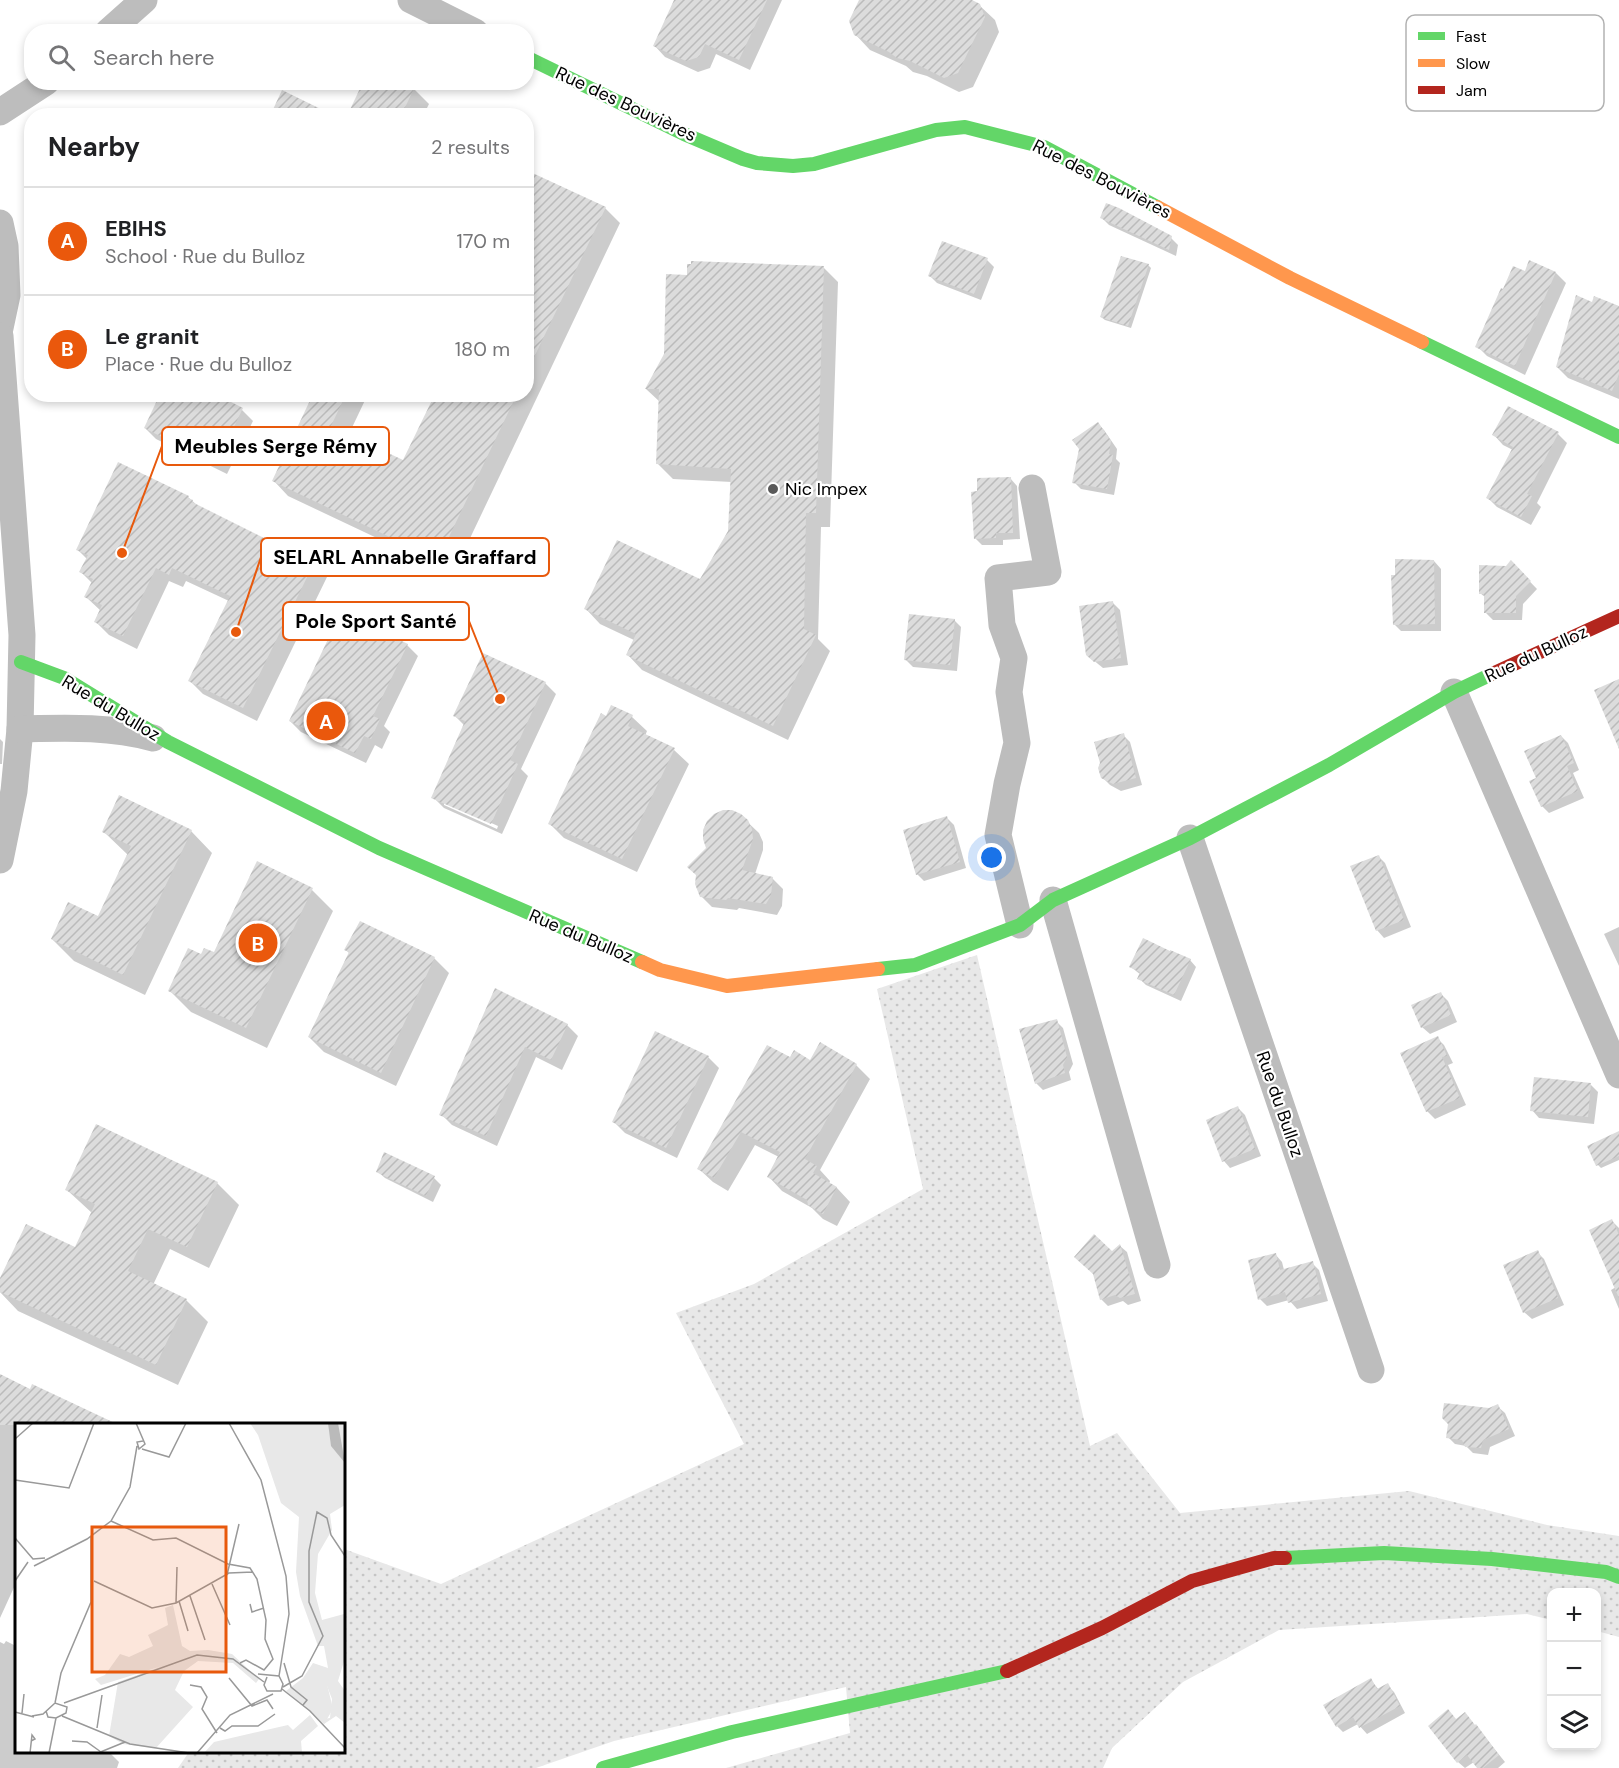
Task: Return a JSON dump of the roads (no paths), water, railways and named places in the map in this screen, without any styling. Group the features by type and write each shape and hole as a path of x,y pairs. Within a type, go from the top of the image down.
{"street":[{"path":"117,24 144,0"},
{"path":"411,0 459,24"},
{"name":"Rue des Bouvières","path":"534,61 684,134 758,163 793,166 814,164 936,130 965,127 1044,147 1290,278 1619,437"},
{"path":"0,112 34,90"},
{"path":"0,223 5,246 7,296 0,328"},
{"path":"0,336 22,635 20,729 14,791 0,860"},
{"path":"1020,925 998,834 1017,743 1009,692 1014,658 1002,625 998,578 1048,572 1032,488"},
{"name":"Rue du Bulloz","path":"21,662 64,678 168,742 379,848 660,970 727,986 915,965 1020,925 1053,900 1190,838 1329,765 1454,692 1619,616"},
{"path":"1454,692 1619,1075"},
{"name":"Rue du Bulloz","path":"20,729 98,728 120,730 168,742"},
{"name":"Rue du Bulloz","path":"1190,838 1371,1370"},
{"path":"1053,900 1157,1265"},
{"path":"603,1768 732,1732 1010,1670 1102,1628 1192,1581 1274,1558 1384,1553 1503,1560 1606,1572 1619,1577"}],"place":[{"name":"Nic Impex","path":"773,489"},
{"name":"Meubles Serge Rémy","path":"122,553"},
{"name":"SELARL Annabelle Graffard","path":"236,632"},
{"name":"Pole Sport Santé","path":"500,699"},
{"name":"EBIHS","path":"326,721"},
{"name":"Le granit","path":"258,943"}]}
